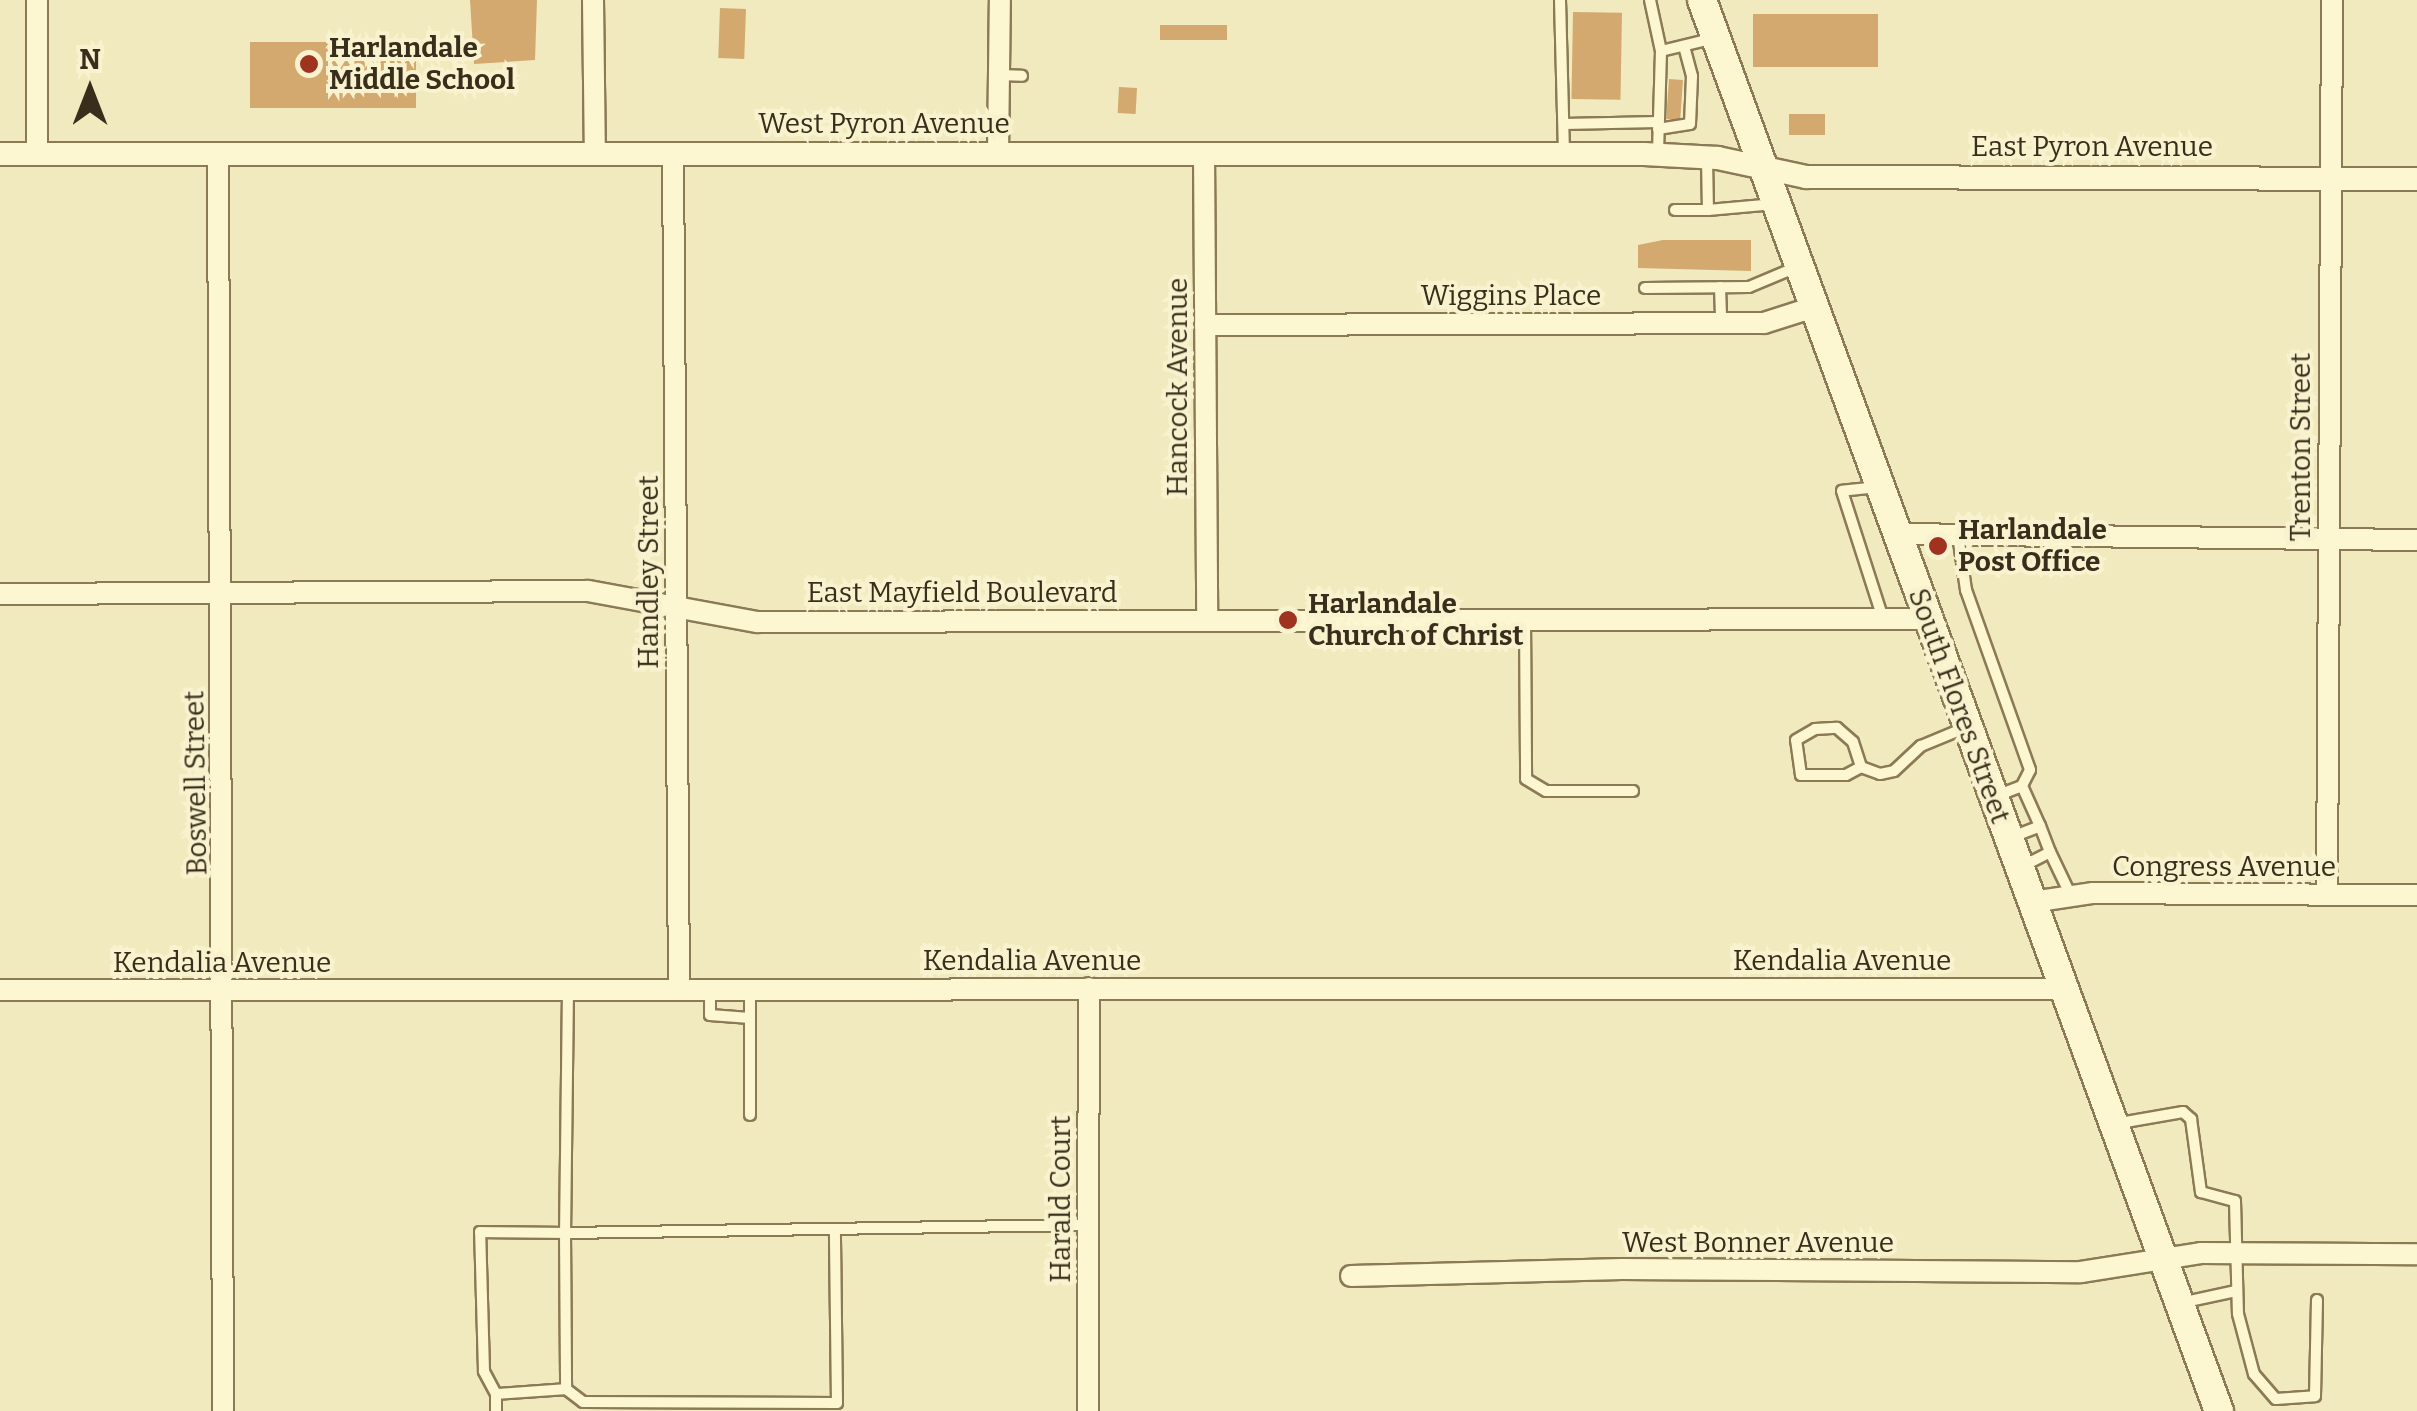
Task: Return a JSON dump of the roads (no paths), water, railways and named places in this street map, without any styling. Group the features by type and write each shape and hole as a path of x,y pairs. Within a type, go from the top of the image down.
{"main road":[{"name":"South Flores Street","path":"1702,0 1767,168 1895,534 2219,1411"}],"street":[{"path":"36,0 37,154"},
{"path":"593,0 596,154"},
{"path":"998,154 1000,0"},
{"name":"Trenton Street","path":"2328,895 2332,0"},
{"name":"West Pyron Avenue","path":"0,154 1564,154 1707,158 1767,168"},
{"name":"Boswell Street","path":"218,154 226,990 224,1411"},
{"name":"Handley Street","path":"673,154 679,990"},
{"name":"Hancock Avenue","path":"1204,154 1207,618"},
{"name":"East Pyron Avenue","path":"1767,168 1806,177 2417,179"},
{"name":"Wiggins Place","path":"1205,325 1764,323 1814,307"},
{"path":"1895,534 2417,540"},
{"name":"East Mayfield Boulevard","path":"0,594 588,591 757,622 1928,619"},
{"name":"Congress Avenue","path":"2032,902 2070,894 2417,895"},
{"name":"Harald Court","path":"1088,1411 1089,988"},
{"name":"Kendalia Avenue","path":"0,990 2064,989"},
{"name":"West Bonner Avenue","path":"1351,1276 1622,1269 2081,1272 2234,1254 2417,1254"}],"lane":[{"path":"1560,0 1564,154"},
{"path":"1650,0 1661,51 1658,155"},
{"path":"1661,51 1716,38"},
{"path":"1564,124 1690,124 1692,76 1684,46"},
{"path":"999,75 1022,76"},
{"path":"1707,158 1708,210"},
{"path":"1675,210 1778,203"},
{"path":"1644,288 1748,287 1800,266"},
{"path":"1720,287 1721,323"},
{"path":"1879,487 1842,492 1883,619"},
{"path":"1958,534 1966,590 2030,770 2022,786 1994,797"},
{"path":"1525,619 1526,780 1546,790 1633,790"},
{"path":"1861,767 1852,742 1837,728 1815,728 1796,740 1801,774 1846,775 1861,767 1880,774 1894,771 1921,746 1968,727"},
{"path":"2022,786 2070,894"},
{"path":"2008,838 2040,826"},
{"path":"2019,868 2050,852"},
{"path":"566,1389 568,990"},
{"path":"710,990 710,1015 750,1018"},
{"path":"750,990 750,1114"},
{"path":"2113,1125 2183,1112 2191,1120 2201,1192 2235,1201 2236,1291 2254,1374 2276,1399 2315,1396 2316,1300"},
{"path":"496,1411 496,1394 484,1371 480,1232 835,1232 1089,1225"},
{"path":"496,1394 566,1389 582,1402 837,1403 835,1232"},
{"path":"2179,1304 2236,1291"}],"place":[{"name":"Harlandale Middle School","path":"309,64"},
{"name":"Harlandale Post Office","path":"1938,546"},
{"name":"Harlandale Church of Christ","path":"1288,620"}]}
